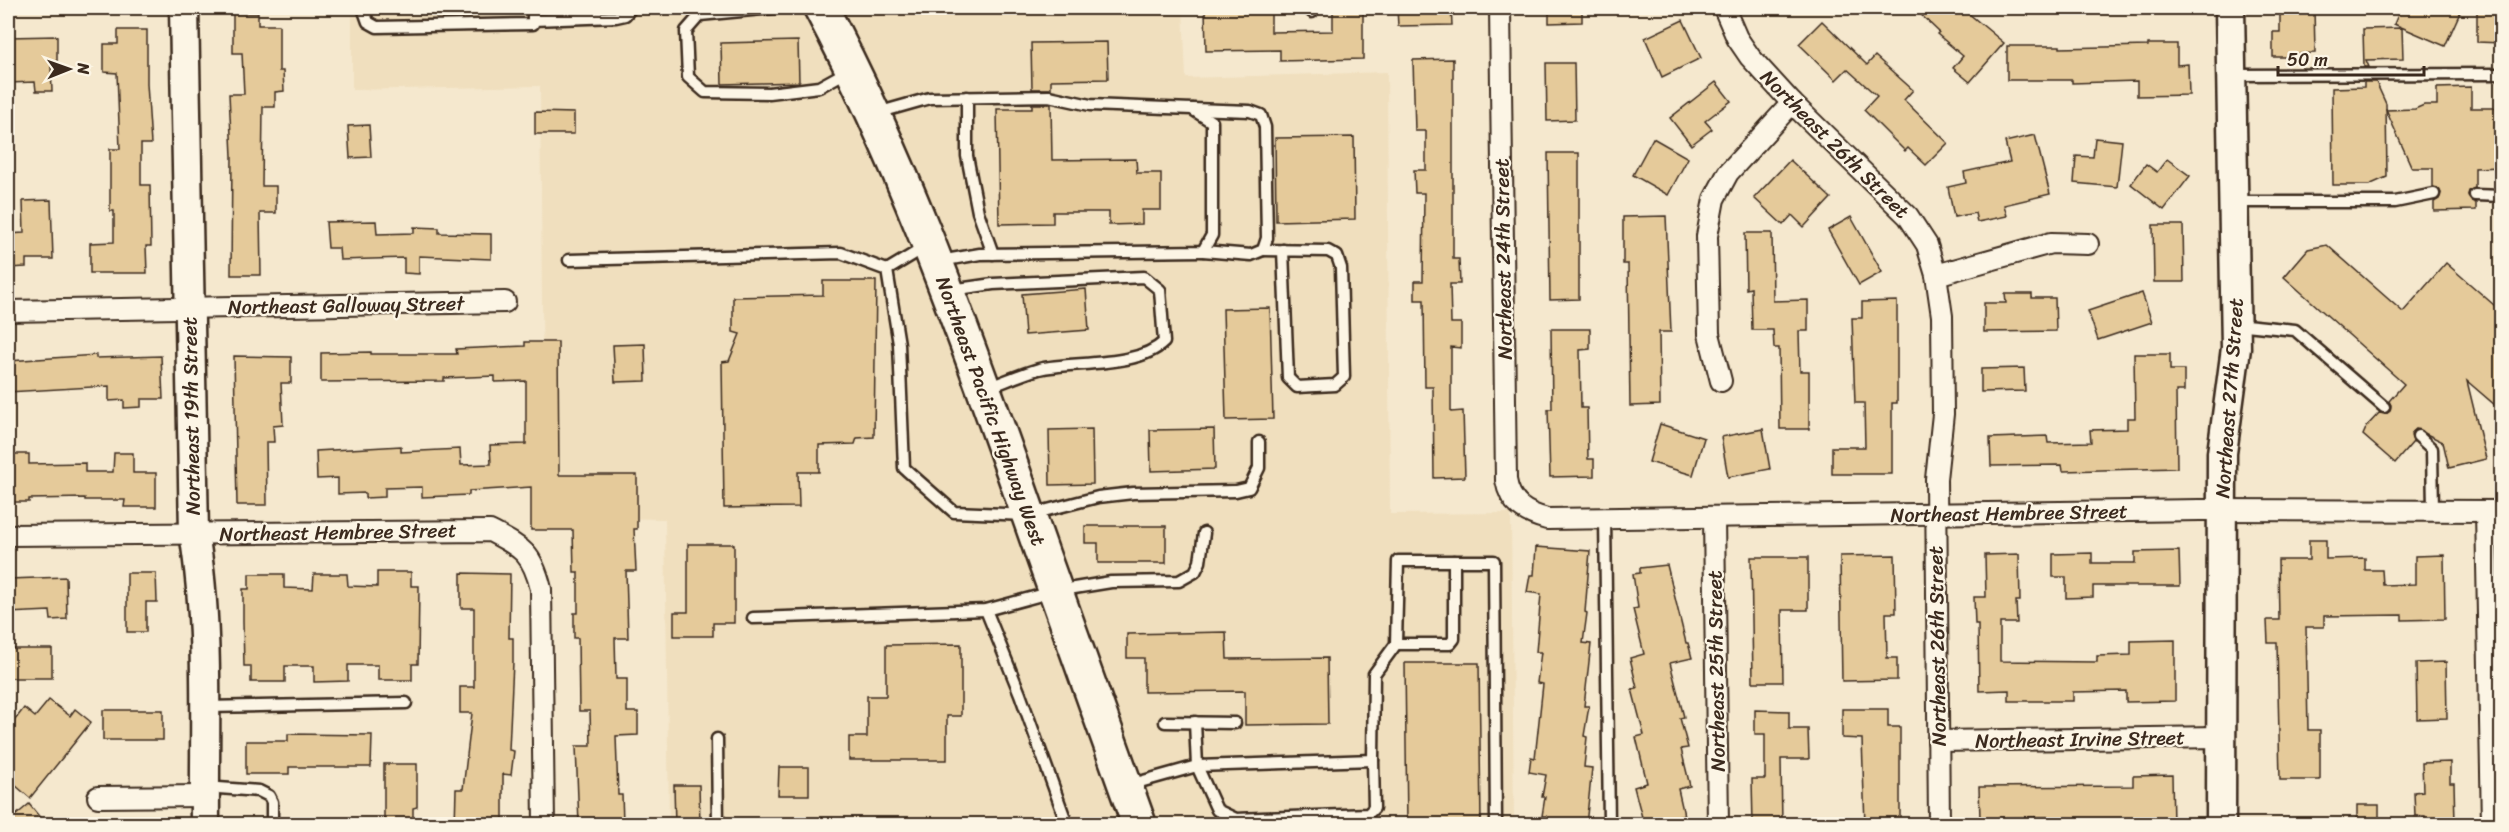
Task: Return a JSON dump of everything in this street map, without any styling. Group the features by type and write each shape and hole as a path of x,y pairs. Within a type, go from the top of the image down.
{"highway":[{"name":"Northeast Pacific Highway West","path":"825,8 875,114 938,266 1139,825"}],"street":[{"name":"Northeast 19th Street","path":"184,8 188,309 194,534 202,583 205,825"},
{"name":"Northeast 24th Street","path":"1500,8 1506,480 1508,494 1519,507"},
{"name":"Northeast 26th Street","path":"1724,8 1737,38 1750,57 1792,103 1908,216 1927,245 1936,275 1942,316 1943,403 1936,479 1939,825"},
{"name":"Northeast 27th Street","path":"2221,825 2222,453 2232,383 2236,324 2230,8"},
{"path":"1721,381 1709,334 1707,236 1714,200 1728,173 1792,103"},
{"path":"1936,275 2052,243 2088,244"},
{"name":"Northeast Galloway Street","path":"8,311 505,302"},
{"name":"Northeast Hembree Street","path":"1519,507 1530,514 1547,519 2222,511 2494,511"},
{"path":"2492,825 2494,511"},
{"name":"Northeast 25th Street","path":"1714,517 1718,825"},
{"name":"Northeast Hembree Street","path":"8,535 490,531 520,547 535,566 541,589 544,825"},
{"name":"Northeast Irvine Street","path":"1938,741 2222,737"},
{"path":"98,797 205,792"}],"lane":[{"path":"363,8 368,22 377,27 533,24 533,8"},
{"path":"533,20 616,17 625,15 631,8"},
{"path":"774,8 700,15 686,31 687,77 705,92 769,93 819,87 853,69"},
{"path":"2232,75 2502,74"},
{"path":"875,114 930,98 1049,96 1090,105 1250,111 1261,115 1265,127 1268,238 1263,250"},
{"path":"967,97 967,156 978,212 993,254"},
{"path":"1192,109 1212,122 1212,235 1203,251"},
{"path":"2234,202 2395,202 2434,194"},
{"path":"2475,195 2502,196"},
{"path":"569,260 841,253 887,270 938,266 980,254 1203,251 1251,255 1263,250 1283,250 1328,251 1337,256 1341,268 1344,377 1335,385 1297,387 1288,378 1283,250"},
{"path":"938,266 993,284 1143,277 1161,290 1164,342 1156,350 1132,357 1040,369 983,389"},
{"path":"887,270 899,344 904,468 954,512 1029,515 1098,496 1249,488 1259,468 1259,442"},
{"path":"2236,324 2295,330 2384,407"},
{"path":"2418,436 2432,449 2433,511"},
{"path":"1605,518 1609,825"},
{"path":"753,618 986,610 1056,591 1110,582 1179,581 1187,579 1195,572 1200,562 1204,533"},
{"path":"1195,722 1197,766 1217,810 1236,819 1321,820 1368,814 1374,808 1374,675 1396,644 1398,561 1494,561 1496,825"},
{"path":"1396,644 1450,644 1454,639 1454,561"},
{"path":"986,610 1020,694 1067,825"},
{"path":"204,707 406,703"},
{"path":"1165,722 1235,723"},
{"path":"717,739 718,825"},
{"path":"1125,786 1197,766 1373,760"},
{"path":"205,792 264,793 272,802 272,825"}],"shaded area":[{"path":"352,8 1183,8 1186,78 1387,72 1390,514 1511,513 1514,824 669,824 665,519 544,517 540,86 352,90"}],"building":[{"path":"1205,8 1271,8 1271,32 1333,31 1333,8 1363,8 1363,59 1280,61 1280,50 1206,51"},
{"path":"1397,8 1451,8 1452,25 1398,26"},
{"path":"1549,8 1582,8 1582,22 1549,23"},
{"path":"1914,8 1962,8 2004,43 1970,82 1953,68 1963,56 1937,34 1939,32"},
{"path":"2280,8 2314,8 2315,53 2273,57 2273,32 2280,32"},
{"path":"2401,8 2462,8 2445,46 2394,24"},
{"path":"2477,8 2502,8 2502,43 2477,42"},
{"path":"233,13 258,13 258,25 279,25 279,71 283,71 284,91 275,92 275,107 263,107 262,186 276,186 276,213 260,213 261,275 231,275 232,156 229,94 244,94 242,53 233,53"},
{"path":"1683,20 1701,58 1662,77 1645,38"},
{"path":"1822,21 1867,65 1875,56 1913,90 1904,100 1948,143 1926,165 1908,148 1905,151 1864,110 1877,96 1847,69 1836,80 1799,44"},
{"path":"2402,28 2403,59 2366,60 2369,67 2364,67 2363,29"},
{"path":"118,30 147,30 147,84 151,144 141,144 141,185 150,185 151,246 146,246 147,273 90,273 90,243 114,242 114,211 110,211 110,149 120,149 117,73 104,72 104,44 118,44"},
{"path":"57,36 57,67 51,67 52,91 36,91 35,82 8,83 8,37"},
{"path":"798,41 799,82 722,84 721,43"},
{"path":"1107,42 1108,79 1051,80 1051,89 1032,89 1031,43"},
{"path":"2148,44 2177,44 2177,65 2188,64 2189,95 2137,96 2137,81 2072,83 2072,80 2007,80 2007,46 2060,46 2060,48 2148,46"},
{"path":"1453,59 1453,259 1459,259 1460,284 1450,284 1451,323 1461,323 1461,348 1451,347 1451,412 1463,411 1465,477 1434,478 1433,387 1425,387 1424,300 1415,300 1415,281 1423,281 1424,193 1415,193 1414,170 1426,170 1426,131 1415,131 1413,60"},
{"path":"1546,63 1574,63 1575,120 1547,121"},
{"path":"1716,82 1731,101 1705,121 1712,129 1691,145 1670,118"},
{"path":"2364,82 2376,82 2386,104 2387,177 2369,185 2333,185 2332,88 2364,87"},
{"path":"2471,87 2471,108 2502,108 2502,167 2475,168 2475,188 2469,191 2468,195 2471,201 2476,203 2476,210 2434,211 2434,202 2439,199 2441,193 2439,189 2433,187 2433,168 2412,168 2386,110 2415,109 2424,105 2437,105 2437,88"},
{"path":"1032,104 1051,104 1052,160 1136,159 1137,173 1161,173 1161,210 1142,210 1142,224 1109,225 1109,212 1053,212 1053,223 999,224 997,109 1032,109"},
{"path":"535,112 574,113 574,134 535,134"},
{"path":"369,125 371,157 350,158 348,126"},
{"path":"2035,135 2050,194 2004,205 2007,216 1977,222 1975,213 1954,217 1948,187 1966,183 1964,172 2010,162 2005,142"},
{"path":"1354,137 1355,219 1276,221 1275,138"},
{"path":"1653,138 1688,158 1668,195 1633,175"},
{"path":"2095,138 2122,141 2117,187 2074,183 2076,156 2093,157"},
{"path":"1548,153 1579,153 1579,299 1550,300"},
{"path":"2167,159 2190,176 2164,210 2131,184 2146,164 2157,172"},
{"path":"1790,160 1831,198 1804,227 1792,215 1783,225 1754,198"},
{"path":"51,200 53,259 26,259 26,267 8,268 8,234 24,233 23,201"},
{"path":"1666,216 1671,332 1659,332 1660,405 1630,406 1628,264 1623,264 1623,217"},
{"path":"1851,217 1882,272 1859,285 1828,230"},
{"path":"376,221 377,234 414,233 414,227 439,228 439,233 491,234 491,259 419,256 419,274 404,273 404,258 340,260 339,248 328,248 326,222"},
{"path":"2153,225 2183,225 2184,282 2154,282"},
{"path":"1745,233 1772,233 1773,301 1808,300 1808,331 1799,331 1800,371 1809,371 1809,429 1780,429 1779,348 1774,348 1773,330 1752,330 1751,288 1746,289"},
{"path":"2327,245 2403,312 2446,263 2502,312 2502,411 2467,381 2486,459 2449,468 2443,442 2416,429 2411,434 2413,442 2395,463 2363,435 2367,426 2379,413 2386,414 2390,411 2389,401 2404,384 2284,277 2308,249"},
{"path":"823,281 876,281 874,437 857,438 855,444 819,445 819,472 798,472 799,507 724,508 722,362 729,361 740,334 733,332 733,297 823,295"},
{"path":"1086,289 1089,330 1025,335 1022,294"},
{"path":"2142,293 2152,322 2098,340 2088,311"},
{"path":"2005,294 2032,294 2032,298 2055,298 2056,331 1984,332 1984,303 2006,303"},
{"path":"1897,301 1897,403 1892,403 1892,474 1832,474 1832,447 1865,447 1864,403 1855,403 1852,318 1862,318 1862,302"},
{"path":"1270,308 1273,419 1226,420 1223,309"},
{"path":"1551,329 1590,329 1590,349 1580,350 1581,408 1587,408 1588,459 1594,459 1594,476 1550,477 1548,409 1552,409"},
{"path":"525,342 558,342 559,475 637,475 637,529 634,529 636,571 626,571 628,638 615,638 616,679 627,679 627,712 638,712 638,735 616,736 618,795 622,795 623,822 615,822 615,825 579,825 576,746 591,746 590,711 579,711 578,638 574,638 574,613 578,613 578,572 574,572 573,530 531,530 531,487 469,491 469,495 422,497 422,487 385,488 385,497 365,498 365,493 338,494 338,478 317,479 316,451 401,446 401,452 460,449 461,465 491,464 490,445 526,444 526,381 495,382 495,376 444,378 444,381 321,382 321,353 457,354 456,349 525,346"},
{"path":"645,344 646,381 615,382 613,345"},
{"path":"2134,354 2170,354 2170,370 2184,370 2184,391 2176,391 2177,468 2063,471 2062,465 1991,466 1990,438 2047,436 2048,443 2091,442 2090,430 2127,429 2127,418 2135,418"},
{"path":"96,355 96,358 161,356 163,399 141,399 141,407 124,408 124,400 109,401 109,386 8,392 8,361"},
{"path":"234,356 291,357 291,383 281,383 283,425 273,426 274,442 266,442 267,505 237,505"},
{"path":"2024,368 2025,391 1981,392 1981,369"},
{"path":"1660,424 1704,438 1693,475 1649,462"},
{"path":"1092,429 1093,484 1050,485 1049,430"},
{"path":"1214,429 1215,469 1151,471 1150,430"},
{"path":"1763,429 1770,469 1728,477 1721,437"},
{"path":"114,453 133,453 133,473 156,473 156,507 124,507 125,500 85,500 85,498 29,499 29,502 8,502 8,454 29,454 29,464 85,463 85,472 113,472"},
{"path":"1085,526 1166,526 1166,563 1098,563 1098,543 1085,543"},
{"path":"2309,540 2326,540 2326,559 2365,558 2365,570 2382,570 2383,585 2415,584 2415,556 2444,555 2445,619 2402,620 2402,615 2324,616 2324,627 2306,627 2308,730 2320,730 2320,780 2280,780 2277,643 2268,643 2267,620 2279,620 2278,560 2309,560"},
{"path":"688,544 734,544 734,623 713,623 713,636 674,636 674,612 688,612"},
{"path":"1536,547 1590,551 1583,643 1591,644 1584,706 1589,706 1584,736 1587,737 1584,767 1592,768 1586,825 1545,825 1546,816 1542,816 1545,797 1542,797 1546,775 1529,772 1531,757 1535,758 1543,684 1537,683 1541,652 1536,652 1541,594 1527,592 1530,575 1534,575"},
{"path":"2179,551 2180,586 2093,586 2093,597 2066,598 2066,577 2053,577 2053,554 2092,553 2092,563 2135,563 2135,552"},
{"path":"2019,554 2020,601 2016,601 2017,623 2000,623 2000,661 2097,662 2097,656 2131,655 2131,641 2175,640 2175,701 2126,702 2126,691 2073,692 2073,701 2009,701 2009,690 1979,691 1978,624 1975,624 1974,597 1986,597 1985,555"},
{"path":"1895,555 1896,613 1886,613 1887,658 1897,658 1897,680 1842,681 1840,556"},
{"path":"1751,557 1808,557 1808,610 1782,610 1783,682 1753,682"},
{"path":"1667,565 1686,643 1688,643 1692,658 1670,663 1684,717 1680,718 1688,748 1681,749 1690,786 1678,789 1684,815 1677,816 1679,825 1644,825 1634,787 1647,783 1636,737 1644,735 1632,689 1637,688 1630,658 1644,654 1633,609 1638,608 1633,574 1640,573 1640,568"},
{"path":"377,572 411,572 411,586 419,586 418,664 412,664 412,680 378,680 378,665 348,665 348,681 314,682 314,666 285,666 285,682 251,682 251,666 244,666 243,622 243,589 249,589 249,574 284,574 284,588 313,589 314,574 347,574 348,586 377,587"},
{"path":"127,573 156,573 157,602 146,602 146,632 127,632"},
{"path":"461,573 510,574 509,638 513,638 513,662 509,750 514,751 511,775 503,774 503,825 455,825 456,789 463,789 472,713 460,713 460,687 474,687 474,608 461,608"},
{"path":"66,577 67,619 51,620 50,611 8,613 8,579"},
{"path":"1226,632 1227,659 1327,658 1328,724 1245,725 1245,691 1144,692 1144,658 1127,658 1127,634"},
{"path":"961,644 961,716 947,716 947,760 849,760 849,737 867,737 867,696 886,696 886,645"},
{"path":"8,649 52,649 52,678 8,678"},
{"path":"2446,662 2447,718 2417,719 2416,663"},
{"path":"1405,663 1479,663 1481,825 1407,825"},
{"path":"49,700 70,716 75,709 91,722 30,798 8,779 8,729 24,708 35,717"},
{"path":"1842,709 1888,709 1888,727 1900,727 1900,825 1865,825 1862,739 1842,738"},
{"path":"103,710 163,710 163,740 103,740"},
{"path":"1755,710 1789,711 1789,729 1808,729 1809,759 1781,759 1782,825 1753,825 1752,779 1765,779 1765,734 1755,734"},
{"path":"288,734 372,735 371,767 289,767 289,774 246,774 246,741 288,741"},
{"path":"2450,762 2450,783 2454,783 2455,824 2426,825 2425,816 2415,816 2414,792 2423,791 2422,763"},
{"path":"384,764 417,764 417,807 413,808 413,825 384,825"},
{"path":"779,767 809,767 809,795 778,795"},
{"path":"2172,775 2173,825 2141,825 2141,820 2085,819 2085,825 2067,825 2067,821 2052,821 2052,817 1980,818 1979,787 2133,786 2133,776"},
{"path":"674,785 699,785 700,825 675,825"},
{"path":"29,804 46,825 8,825 8,822"},
{"path":"2357,805 2379,805 2379,825 2357,825"}]}
